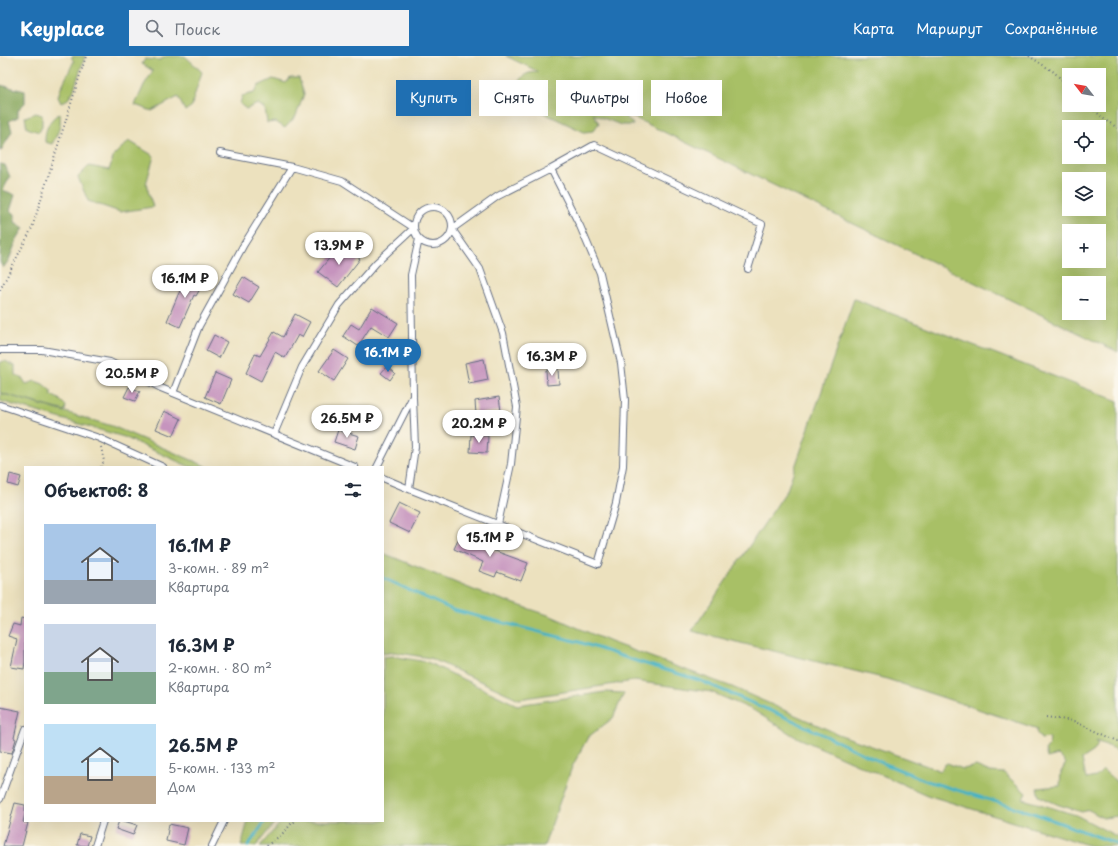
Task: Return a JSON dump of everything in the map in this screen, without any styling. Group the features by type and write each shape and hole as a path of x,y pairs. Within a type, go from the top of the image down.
{"lane":[{"path":"498,524 511,464 517,407 503,333 480,269 452,229 446,212 440,209 428,208 418,216 414,228 419,239 429,245 441,243 450,235 452,229 498,196 594,145 762,224 748,269"},
{"path":"220,153 292,167 342,181 414,228"},
{"path":"173,393 200,326 243,246 292,167"},
{"path":"384,478 598,564 616,503 623,466 625,400 621,363 600,273 580,226 551,169"},
{"path":"274,434 302,367 340,306 376,263 414,228"},
{"path":"408,489 415,447 411,275 419,239"},
{"path":"0,350 42,350 110,362 161,388 353,466"},
{"path":"378,466 413,396"},
{"path":"0,405 99,438 161,466"},
{"path":"0,799 24,732"},
{"path":"95,846 104,822"},
{"path":"212,846 224,822"}],"path":[{"path":"0,290 32,228 86,56"},
{"path":"1029,56 1054,72 1062,80"},
{"path":"1096,112 1105,120 1118,128"},
{"path":"99,438 104,461 102,466"},
{"path":"1046,717 1073,721 1118,741"},
{"path":"267,846 276,837 283,833 292,822"}],"green space":[{"path":"72,56 85,56 73,92 68,99 61,103 58,97 74,61"},
{"path":"166,56 185,56 202,72 192,106 185,111 178,97 152,111 135,105 144,85 153,71 142,64 145,59 160,60"},
{"path":"506,56 1118,56 1118,352 631,116 643,116 643,80 556,80 556,116 594,116 599,123 593,131 584,132 548,115 548,80 519,80 529,73 539,72"},
{"path":"290,78 299,78 304,94 296,116 285,128 276,122 267,123 265,109 258,104 246,109 240,104 242,96 254,93 258,86 273,79 286,83"},
{"path":"0,85 25,91 25,103 18,110 18,117 9,121 12,131 1,151 0,151"},
{"path":"36,113 42,115 42,127 39,132 27,128 25,117"},
{"path":"59,114 60,126 56,137 52,144 45,142 46,133 50,122"},
{"path":"598,116 624,116 633,125 621,125"},
{"path":"129,141 154,156 146,184 153,207 120,212 88,201 78,177 89,166 109,170 114,155"},
{"path":"0,164 5,165 10,177 3,190 15,195 10,211 15,214 15,222 24,228 17,239 9,260 3,268 0,262"},
{"path":"854,299 1118,401 1118,750 1096,741 1098,744 1094,751 1082,759 1086,779 1096,777 1103,770 1118,783 1118,816 1103,818 1089,810 1082,812 1059,805 1039,796 1037,788 1060,786 1061,772 1066,763 1058,755 1047,758 1045,750 1049,745 1050,738 1041,739 1036,732 1038,729 887,679 692,631 787,490"},
{"path":"5,361 15,366 15,375 23,379 26,384 35,381 43,384 51,391 51,395 59,399 66,406 65,411 0,393 0,362"},
{"path":"1,393 112,426 206,466 188,466 124,437 0,401"},
{"path":"384,553 476,591 551,616 610,642 732,687 838,734 941,771 943,766 947,763 963,769 976,766 990,772 1004,773 1026,793 1023,799 1076,815 1118,837 1118,846 1091,846 927,795 794,736 753,710 711,692 634,681 519,699 430,658 394,652 384,654"},
{"path":"392,656 427,662 517,705 605,692 624,693 613,718 588,737 572,767 544,846 260,846 281,822 384,822 384,657"},
{"path":"248,822 275,822 256,846 241,846"}],"building":[{"path":"341,244 360,259 338,287 318,272"},
{"path":"190,272 205,280 196,296 194,295 180,327 167,321"},
{"path":"243,277 259,287 249,303 233,294"},
{"path":"372,307 398,323 389,337 371,326 358,346 343,336 351,324 359,329"},
{"path":"295,314 310,322 302,337 298,335 285,358 275,352 261,381 246,373 255,354 260,356 274,332 283,337"},
{"path":"214,335 227,342 219,358 206,351"},
{"path":"334,350 348,359 334,381 319,371"},
{"path":"484,359 488,380 469,384 465,363"},
{"path":"387,366 395,373 390,380 381,373"},
{"path":"558,369 559,384 547,385 546,370"},
{"path":"215,373 231,380 221,404 205,397"},
{"path":"129,387 140,391 135,401 124,397"},
{"path":"499,397 501,411 476,414 475,401"},
{"path":"164,411 181,419 173,436 156,429"},
{"path":"338,430 359,436 355,449 334,442"},
{"path":"471,435 488,436 487,453 470,452"},
{"path":"10,474 21,477 18,487 8,484"},
{"path":"399,503 420,513 410,533 389,523"},
{"path":"463,529 479,536 476,544 528,563 521,581 497,572 495,577 479,571 483,562 454,549"},
{"path":"21,618 24,619 24,669 11,667 17,639 8,636 13,624 20,626"},
{"path":"0,707 20,711 14,738 16,739 12,753 0,751"},
{"path":"15,803 24,805 23,822 28,823 22,846 3,846"},
{"path":"119,822 127,822 137,825 133,835 116,829"},
{"path":"169,824 188,828 184,845 166,841"},
{"path":"80,834 90,836 87,846 77,845"}],"waterway":[{"path":"384,578 453,610 579,642 699,680 794,721 883,763 927,781 1033,813 1118,844"},
{"path":"248,846 264,822"}]}
